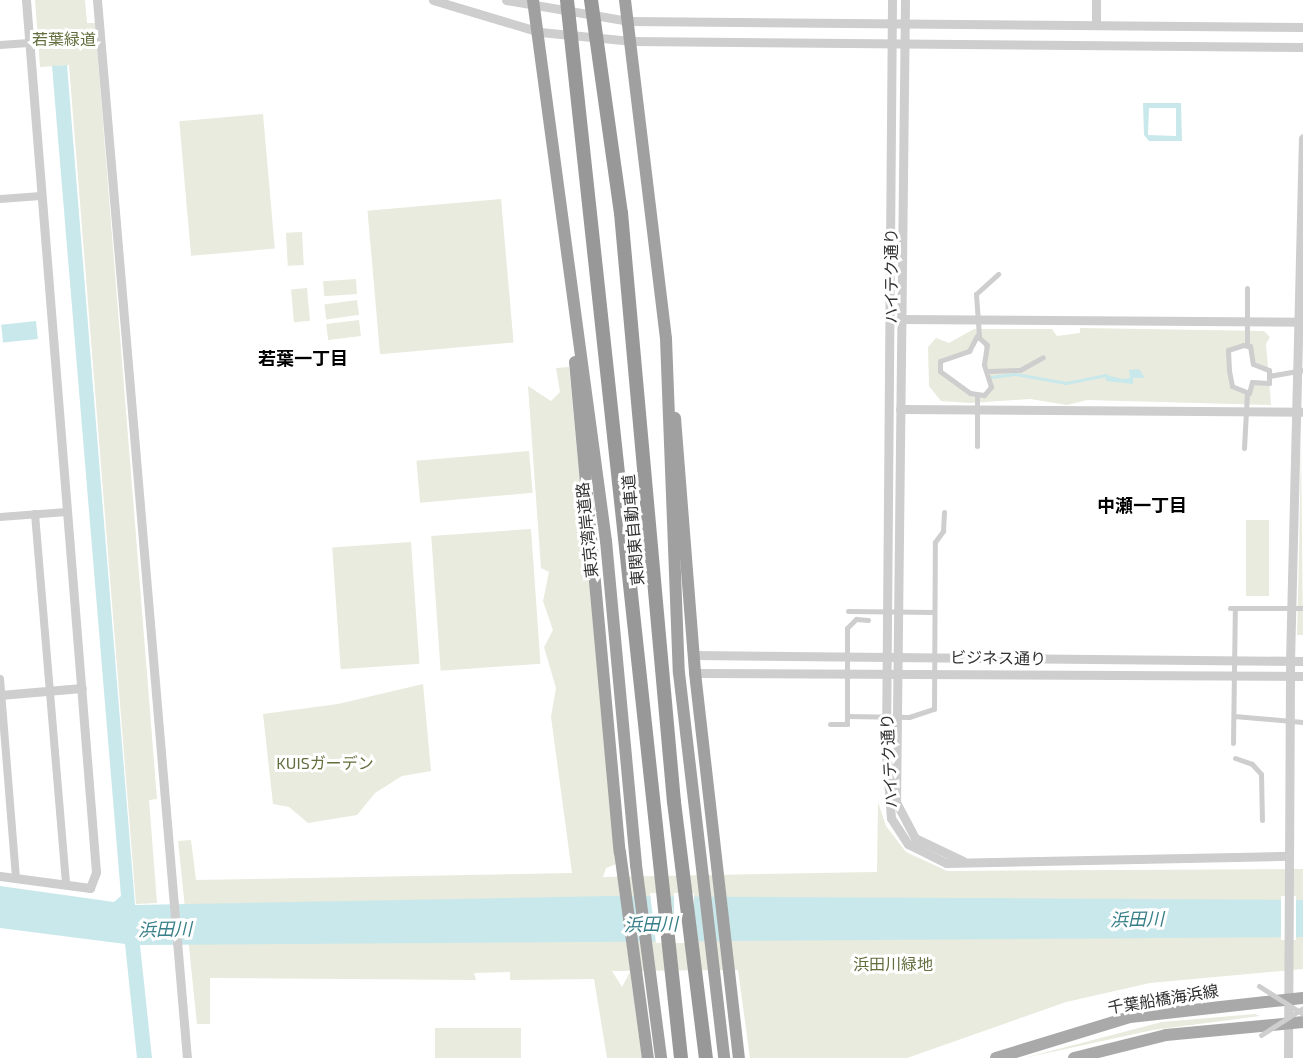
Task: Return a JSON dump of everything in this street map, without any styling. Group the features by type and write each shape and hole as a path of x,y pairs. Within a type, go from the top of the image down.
{"highway":[{"name":"東関東自動車道","path":"567,0 606,321 668,975 681,1058"},
{"name":"東関東自動車道","path":"591,0 621,213 674,802 706,1058"},
{"path":"626,0 666,367 679,673 724,1058"},
{"name":"東京湾岸道路","path":"534,4 540,32 587,392 662,1058"},
{"path":"559,187 620,852 648,1058"},
{"path":"666,367 675,414 695,673 711,839 739,1058"}],"main road":[{"name":"千葉船橋海浜線","path":"996,1058 1130,1017 1303,998"},
{"path":"1074,1058 1167,1035 1289,1023 1302,1014"}],"street":[{"path":"0,876 90,888 96,872 26,0"},
{"path":"97,0 170,897 187,1058"},
{"path":"433,0 540,32 631,41 1303,47"},
{"path":"506,0 629,21 1303,27"},
{"name":"ハイテク通り","path":"892,0 891,319 886,657 891,818 921,853 946,863 965,862"},
{"name":"ハイテク通り","path":"905,0 904,409 897,657 900,815 925,846 965,862"},
{"path":"1096,0 1096,24"},
{"path":"0,45 29,43"},
{"path":"1288,1058 1290,661 1299,412 1303,138"},
{"path":"0,199 41,196"},
{"path":"977,395 990,391 989,371 984,365 987,345 979,336 976,294 998,274"},
{"path":"1244,448 1247,393 1252,382 1269,383 1269,370 1251,363 1246,345 1247,288"},
{"path":"891,319 1300,322"},
{"path":"977,395 940,371 940,361 969,351 979,336"},
{"path":"1246,345 1228,350 1228,355 1232,386 1247,393"},
{"path":"989,371 1020,370 1043,357"},
{"path":"1269,376 1303,370"},
{"path":"977,395 977,446"},
{"path":"890,409 1299,412"},
{"path":"0,517 67,512"},
{"path":"847,716 918,716 934,709 935,542 943,531 944,512"},
{"path":"35,514 66,885"},
{"path":"1233,743 1232,608 1303,608"},
{"path":"848,611 934,612"},
{"path":"830,724 847,724 847,628 856,619 856,611"},
{"path":"856,619 868,620"},
{"name":"ビジネス通り","path":"694,655 1303,661"},
{"name":"ビジネス通り","path":"695,673 897,672 1303,676"},
{"path":"0,679 16,878"},
{"path":"1,695 82,688"},
{"path":"1234,716 1303,722"},
{"path":"1235,758 1261,774 1262,820"},
{"path":"965,862 1289,856"},
{"path":"1259,986 1302,1014 1261,1035"}],"green space":[{"name":"若葉緑道","path":"35,0 85,0 87,23 95,23 157,799 149,800 157,903 136,904 69,65 40,67"},
{"path":"263,114 275,248 191,256 179,121"},
{"path":"501,199 514,342 380,354 368,211"},
{"path":"302,232 304,265 288,266 286,233"},
{"path":"356,279 357,294 324,296 323,281"},
{"path":"307,288 310,321 294,322 291,289"},
{"path":"357,300 359,315 326,319 324,305"},
{"path":"359,320 361,336 328,340 326,324"},
{"path":"1080,328 1264,331 1270,337 1266,344 1268,370 1255,366 1250,346 1243,345 1228,350 1232,386 1249,393 1249,385 1269,383 1269,381 1271,405 1087,400 1067,405 1030,399 970,403 941,401 929,386 928,347 936,338 949,343 974,329 1052,329 1057,336 1080,333","holes":["977,336 983,340 990,391 977,395 940,371 940,361 973,348"]},
{"name":"浜田川緑地","path":"569,367 616,864 606,868 603,877 877,872 878,802 886,826 906,852 947,871 1303,869 1303,969 1150,983 1066,1002 907,1058 750,1058 738,970 612,971 622,987 630,972 642,1058 607,1058 594,979 510,980 510,972 474,973 476,980 210,978 210,1024 197,1024 178,841 191,840 196,880 572,873 551,717 556,688 544,647 553,630 543,601 549,572 541,568 528,386 551,401 560,392 556,368"},
{"path":"1301,443 1303,635 1297,635 1299,555"},
{"path":"529,451 533,493 420,503 416,461"},
{"path":"1246,520 1269,520 1269,596 1246,596"},
{"path":"531,529 540,664 441,671 431,536"},
{"path":"411,542 420,664 341,669 332,548"},
{"name":"KUISガーデン","path":"423,684 431,771 402,776 375,793 357,815 308,823 289,807 273,804 263,714 338,704"},
{"path":"1255,1014 1260,1016 1153,1030 1024,1058 1162,1022"},
{"path":"435,1028 521,1028 521,1058 435,1058"}],"water":[{"name":"浜田川","path":"67,65 135,905 610,896 1303,900 1303,937 140,945 152,1058 137,1058 125,944 0,928 0,886 114,902 121,896 52,66"},
{"path":"1143,103 1181,103 1182,141 1149,141 1144,135","holes":["1149,108 1176,108 1176,136 1148,135"]},
{"path":"36,321 38,339 3,343 1,325"},
{"path":"1139,369 1145,378 1133,378 1133,384 1106,381 1106,375 1123,379 1130,378 1129,370"}],"pier":[{"path":"650,893 670,893 677,943 656,943"},
{"path":"674,893 694,893 694,943 674,943"},
{"path":"1281,896 1296,896 1296,940 1281,940"}],"waterway":[{"path":"990,377 1015,374 1066,383 1106,375"}],"district":[{"name":"若葉一丁目","path":"303,358"},
{"name":"中瀬一丁目","path":"1142,505"}]}
